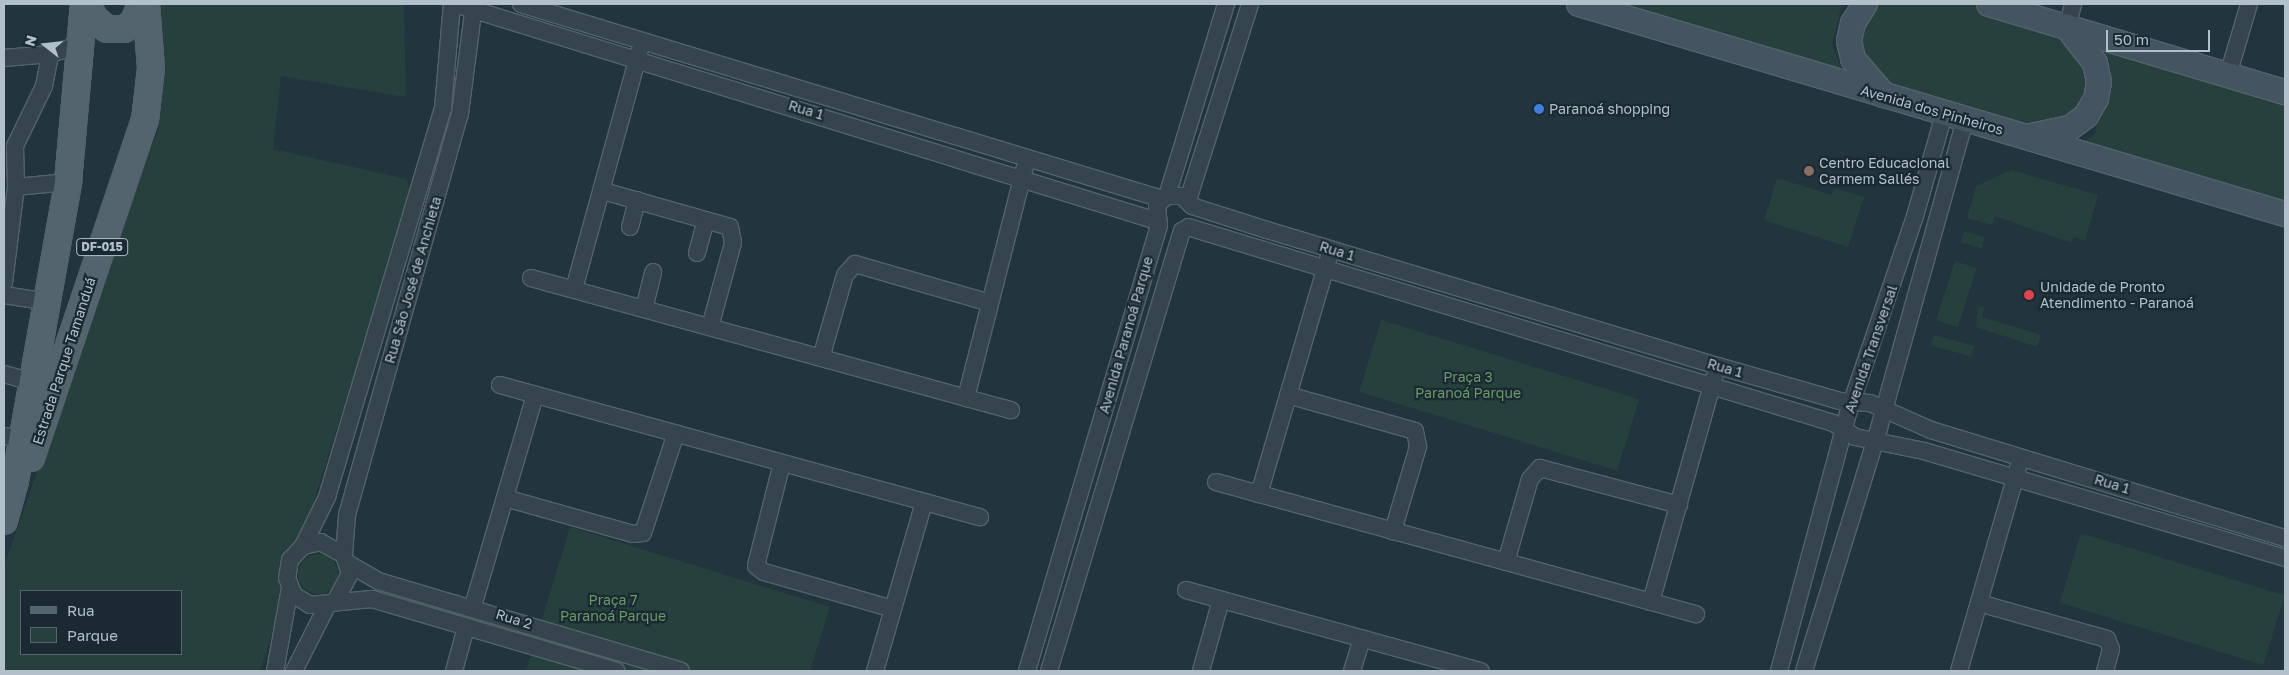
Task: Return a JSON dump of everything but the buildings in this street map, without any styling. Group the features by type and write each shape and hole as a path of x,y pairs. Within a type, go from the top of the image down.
{"main road":[{"path":"86,4 94,18 107,29 124,29 132,23 141,4"},
{"name":"Estrada Parque Tamanduá","path":"15,482 13,437 32,382 49,302 68,182 80,45 86,4"},
{"name":"Estrada Parque Tamanduá","path":"4,522 15,482 34,453 145,120 152,68 146,4"}],"street":[{"name":"Rua 1","path":"454,4 474,6 1190,203 1331,250 1718,366 1883,409 1930,430 2021,456 2285,538"},
{"name":"Rua São José de Anchieta","path":"275,671 290,588 287,569 302,546 327,497 443,108 454,4"},
{"name":"Rua 1","path":"520,4 640,51 1022,176 1158,223 1169,232 1185,229 1326,267 1833,423 1846,433 2016,477 2285,558"},
{"name":"Avenida Paranoá Parque","path":"1027,671 1165,197 1226,4"},
{"path":"1190,203 1250,4"},
{"name":"Avenida dos Pinheiros","path":"1579,4 1888,98 2285,214"},
{"path":"1865,4 1853,23 1849,41 1853,59 1864,77 1888,98"},
{"path":"1989,4 2285,92"},
{"path":"2067,27 2073,4"},
{"path":"2228,75 2249,4"},
{"name":"Rua São José de Anchieta","path":"294,671 332,602 348,584 347,515 460,114 474,6"},
{"path":"2024,137 2070,128 2086,116 2096,99 2099,82 2095,63 2067,27"},
{"path":"4,58 50,54 80,45"},
{"path":"574,290 603,191 640,51"},
{"path":"4,284 16,187 15,146 44,86 50,54"},
{"name":"Avenida Transversal","path":"1779,671 1855,401 1954,116"},
{"name":"Avenida Transversal","path":"1804,671 1883,409 1954,116"},
{"path":"966,398 987,302 1028,158"},
{"path":"16,187 68,182"},
{"path":"603,191 730,227 734,236 710,327"},
{"path":"630,227 637,200"},
{"name":"Avenida Paranoá Parque","path":"1049,671 1185,229 1190,203"},
{"path":"697,253 706,220"},
{"path":"1259,494 1331,250"},
{"path":"821,358 844,275 855,264 987,302"},
{"path":"644,309 653,272"},
{"path":"531,278 1011,410"},
{"path":"4,295 49,302"},
{"path":"1651,602 1718,366"},
{"path":"4,374 32,382"},
{"path":"500,385 980,517"},
{"path":"454,671 469,605 505,498 535,394"},
{"path":"1288,395 1415,431 1418,447 1393,531"},
{"path":"505,498 633,534 643,534 676,433"},
{"path":"1959,671 2021,456"},
{"path":"782,463 756,554 759,570 893,609"},
{"path":"1506,562 1530,480 1540,468 1679,505"},
{"path":"1216,482 1696,614"},
{"path":"875,671 924,502"},
{"path":"302,546 321,542 347,560"},
{"name":"Rua 2","path":"347,560 378,581 469,605 681,671"},
{"path":"290,588 310,605 332,602"},
{"path":"1186,590 1473,670"},
{"name":"Rua 2","path":"332,602 372,599 617,671"},
{"path":"1201,671 1221,600"},
{"path":"1979,603 2107,639 2110,649 2105,671"},
{"path":"1352,671 1362,639"}],"green space":[{"path":"153,4 404,4 406,97 281,76 273,149 407,179 411,195 260,671 4,671 4,566 159,125"},
{"path":"1597,4 1842,4 1832,44 1845,79"},
{"path":"1868,4 1982,4 2066,29 2093,64 2082,115 2024,133 1866,77 1854,24"},
{"path":"2100,49 2285,103 2285,210 2070,150 2094,135 2111,71"},
{"path":"2011,170 2098,195 2085,241 2074,237 2072,243 1995,216 1992,225 1967,218 1976,186"},
{"path":"1777,178 1832,195 1834,188 1864,197 1848,247 1764,220"},
{"path":"1964,231 1985,237 1982,249 1961,243"},
{"path":"1955,261 1977,268 1958,327 1936,320"},
{"path":"1978,306 1984,307 1982,317 2041,335 2037,347 1976,327"},
{"name":"Praça 3 Paranoá Parque","path":"1381,320 1639,399 1617,471 1359,392"},
{"path":"1934,335 1975,346 1972,356 1931,346"},
{"name":"Praça 7 Paranoá Parque","path":"570,527 830,607 810,671 526,671"},
{"path":"2081,533 2285,595 2263,665 2060,603"},
{"path":"322,554 329,557 335,563 338,574 337,582 329,591 322,594 314,594 307,591 299,582 298,570 301,563 310,555"}],"place":[{"name":"Paranoá shopping","path":"1539,109"},
{"name":"Centro Educacional Carmem Sallés","path":"1809,171"},
{"name":"Unidade de Pronto Atendimento - Paranoá","path":"2029,295"}]}
